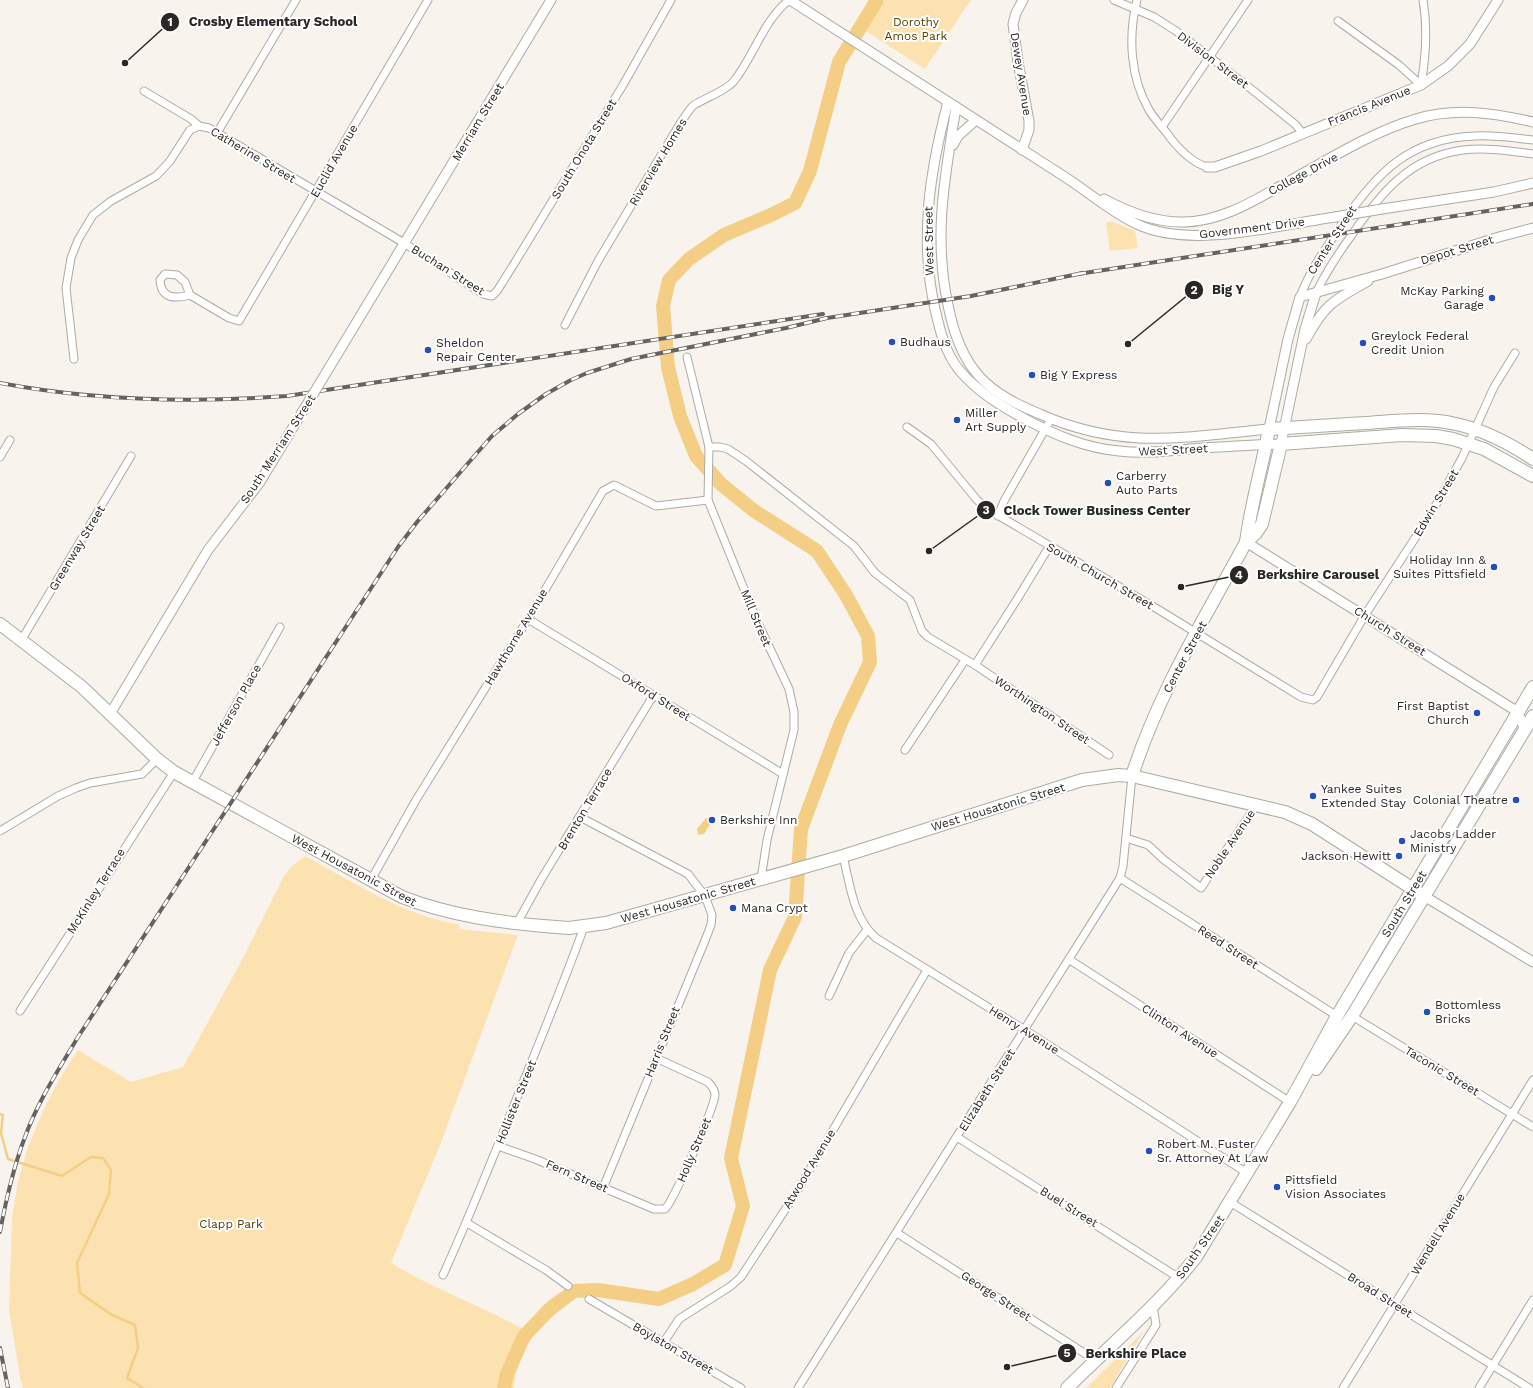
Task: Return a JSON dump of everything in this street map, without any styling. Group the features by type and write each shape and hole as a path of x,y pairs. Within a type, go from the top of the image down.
{"highway":[{"name":"West Street","path":"1269,430 1419,420 1444,422 1475,429 1510,444 1533,459"},
{"name":"Center Street","path":"1132,776 1150,726 1246,542 1249,520 1269,430"},
{"name":"West Street","path":"1281,444 1419,435 1436,436 1469,443 1492,452 1533,476"},
{"name":"Center Street","path":"1246,542 1256,533 1262,524 1281,444"},
{"name":"West Housatonic Street","path":"0,624 22,639 82,687 157,759 174,772 402,897 432,909 456,914 556,927 584,927 606,923 843,856 1082,780 1118,775 1132,776 1257,804 1285,812 1312,824 1412,890 1424,896"},
{"name":"South Street","path":"1066,1388 1153,1306 1196,1257 1290,1102 1336,1016 1533,687"},
{"name":"South Street","path":"1290,1102 1315,1071 1352,1016 1533,716"}],"street":[{"path":"217,134 296,0"},
{"name":"Euclid Avenue","path":"190,294 229,318 239,321 428,0"},
{"name":"Merriam Street","path":"404,243 550,0"},
{"name":"South Onota Street","path":"492,296 497,291 518,258 623,85 671,0"},
{"path":"789,0 860,44 956,107"},
{"name":"Riverview Homes","path":"565,325 598,261 681,122 693,106 732,83 748,61 758,41 778,11 789,0"},
{"name":"Dewey Avenue","path":"1022,150 1029,130 1029,121 1018,62 1013,24 1016,13 1023,0"},
{"name":"Division Street","path":"1114,0 1154,17 1210,58 1296,125 1302,133"},
{"path":"1137,0 1132,19 1132,50 1137,81 1149,110 1172,140 1194,162 1207,167"},
{"path":"1162,127 1248,0"},
{"path":"1338,21 1421,84 1425,61 1426,34 1423,0"},
{"name":"Francis Avenue","path":"1207,167 1215,167 1261,150 1421,84 1448,66 1470,44 1498,0"},
{"name":"Catherine Street","path":"144,91 191,119 199,126 209,128 315,192 404,243"},
{"name":"West Street","path":"948,102 933,169 927,233 931,291 939,331 952,359 968,380 995,402 1046,430 1091,447 1133,453 1161,453 1281,444"},
{"name":"Government Drive","path":"956,107 1126,218 1149,229 1174,234 1199,236 1225,234 1494,192 1533,183"},
{"name":"West Street","path":"956,107 941,212 941,252 945,292 951,320 959,344 971,366 993,388 1027,409 1051,419 1096,432 1140,438 1269,430"},
{"name":"College Drive","path":"1077,185 1135,213 1168,221 1194,221 1212,218 1239,208 1384,131 1417,118 1449,113 1486,112 1533,122"},
{"name":"West Street","path":"948,159 958,136 976,120"},
{"path":"74,359 66,288 71,258 78,240 93,215 111,201 156,176 170,161 190,130 199,126"},
{"name":"Center Street","path":"1269,430 1288,339 1300,297 1314,266 1374,180 1400,159 1437,142 1464,136 1492,136 1533,140"},
{"name":"Center Street","path":"1281,444 1302,348 1316,293 1334,260 1370,208 1388,187 1409,171 1432,158 1462,150 1491,149 1533,154"},
{"name":"Depot Street","path":"1300,297 1382,274 1485,241 1533,228"},
{"name":"Buchan Street","path":"404,243 483,294 492,296"},
{"name":"South Merriam Street","path":"110,714 208,550 260,482 404,243"},
{"name":"Depot Street","path":"1302,348 1317,319 1329,305 1345,294 1382,274"},
{"name":"Edwin Street","path":"1313,700 1332,673 1365,616 1432,512 1462,458 1494,387 1515,353"},
{"name":"Mill Street","path":"687,357 709,447 710,462 708,500 713,516 757,621 789,689 795,722 767,840 766,878"},
{"path":"998,516 1004,500 1051,419"},
{"name":"South Church Street","path":"907,427 931,444 977,500 998,516 1159,610 1197,635 1301,697 1313,700"},
{"path":"0,457 10,440"},
{"name":"Worthington Street","path":"709,447 728,449 746,461 854,546 875,573 910,600 922,631 928,637 975,665 1109,755"},
{"name":"Greenway Street","path":"22,639 131,456"},
{"name":"Hawthorne Avenue","path":"371,880 416,800 528,619 603,491 614,485 622,487 656,506 708,500"},
{"name":"Church Street","path":"1246,542 1518,712"},
{"path":"975,665 1016,602 1049,547"},
{"name":"Oxford Street","path":"528,619 783,774"},
{"name":"Jefferson Place","path":"192,783 280,627"},
{"path":"905,750 965,660"},
{"name":"Brenton Terrace","path":"517,923 653,696"},
{"path":"1518,712 1525,730"},
{"path":"0,831 58,796 90,783 142,774 157,759"},
{"name":"McKinley Terrace","path":"20,1011 174,772"},
{"name":"Elizabeth Street","path":"798,1388 1070,960 1120,878 1123,866 1132,776"},
{"name":"Noble Avenue","path":"1126,838 1148,846 1163,860 1200,888 1257,804"},
{"name":"Harris Street","path":"580,817 688,874 705,896 712,915 711,925 603,1188"},
{"name":"Henry Avenue","path":"843,856 860,919 867,930 876,938 1025,1030 1247,1173"},
{"name":"Reed Street","path":"1120,878 1336,1016"},
{"path":"1424,896 1533,962"},
{"name":"Hollister Street","path":"443,1275 467,1223 555,1006 584,927"},
{"path":"829,996 849,954 867,930"},
{"name":"Clinton Avenue","path":"1070,960 1290,1102"},
{"name":"Atwood Avenue","path":"664,1342 679,1319 731,1286 740,1277 796,1193 927,970"},
{"name":"Taconic Street","path":"1352,1016 1533,1126"},
{"name":"Holly Street","path":"654,1209 665,1209 670,1204 707,1119 715,1094 713,1086 705,1081 656,1058"},
{"name":"Wendell Avenue","path":"1343,1388 1533,1080"},
{"name":"Buel Street","path":"958,1137 1179,1278"},
{"name":"Fern Street","path":"498,1146 535,1159 654,1209"},
{"name":"Broad Street","path":"1230,1202 1529,1388"},
{"path":"467,1223 546,1270 568,1286"},
{"name":"George Street","path":"897,1233 1095,1360"},
{"name":"Boylston Street","path":"589,1299 741,1388"},
{"path":"1479,1388 1494,1366 1533,1300"},
{"path":"1116,1388 1156,1325 1153,1306"}],"green space":[{"name":"Dorothy Amos Park","path":"885,0 971,0 925,69 864,30"},
{"path":"1111,221 1135,231 1138,248 1110,251 1106,223"},
{"name":"Clapp Park","path":"305,856 380,897 419,914 460,925 459,929 518,935 440,1145 391,1263 423,1281 523,1329 545,1304 561,1292 573,1300 562,1304 552,1312 533,1336 520,1363 514,1388 23,1388 9,1310 12,1218 18,1181 28,1147 43,1111 60,1078 78,1050 131,1082 183,1067 241,962 284,876 292,866"},
{"path":"1144,1331 1110,1388 1086,1388"}],"shaded area":[{"path":"706,818 711,819 710,824 704,834 698,835 697,829"}],"waterway":[{"path":"504,1388 507,1374 524,1336 549,1310 574,1291 598,1290 659,1299 693,1284 725,1265 743,1206 731,1158 770,970 795,917 801,829 840,725 870,662 868,636 846,595 817,551 753,510 721,484 696,456 680,416 668,367 663,306 669,280 689,259 724,235 795,203 810,171 839,62 877,0"},
{"path":"0,1114 3,1115 1,1133 8,1159 62,1176 91,1157 103,1158 111,1170 109,1194 77,1263 80,1293 112,1315 135,1325 138,1348 127,1378 143,1388"}],"railway":[{"path":"1078,274 1533,204"},
{"path":"0,1232 13,1172 30,1124 49,1086 78,1037 398,547 417,522 492,436 518,414 546,394 571,380 587,373 631,359 786,328 827,318 971,296 1083,273"},
{"path":"0,383 71,394 143,399 179,400 287,396 823,314"},
{"path":"0,1348 8,1388"}],"place":[{"name":"Crosby Elementary School","path":"125,63"},
{"name":"McKay Parking Garage","path":"1492,298"},
{"name":"Budhaus","path":"892,342"},
{"name":"Greylock Federal Credit Union","path":"1363,343"},
{"name":"Big Y","path":"1128,344"},
{"name":"Sheldon Repair Center","path":"428,350"},
{"name":"Big Y Express","path":"1032,375"},
{"name":"Miller Art Supply","path":"957,420"},
{"name":"Carberry Auto Parts","path":"1108,483"},
{"name":"Clock Tower Business Center","path":"929,551"},
{"name":"Holiday Inn & Suites Pittsfield","path":"1494,567"},
{"name":"Berkshire Carousel","path":"1181,587"},
{"name":"First Baptist Church","path":"1477,713"},
{"name":"Yankee Suites Extended Stay","path":"1313,796"},
{"name":"Colonial Theatre","path":"1516,800"},
{"name":"Berkshire Inn","path":"712,820"},
{"name":"Jacobs Ladder Ministry","path":"1402,841"},
{"name":"Jackson Hewitt","path":"1399,856"},
{"name":"Mana Crypt","path":"733,908"},
{"name":"Bottomless Bricks","path":"1427,1012"},
{"name":"Robert M. Fuster Sr. Attorney At Law","path":"1149,1151"},
{"name":"Pittsfield Vision Associates","path":"1277,1187"},
{"name":"Berkshire Place","path":"1007,1367"}]}
